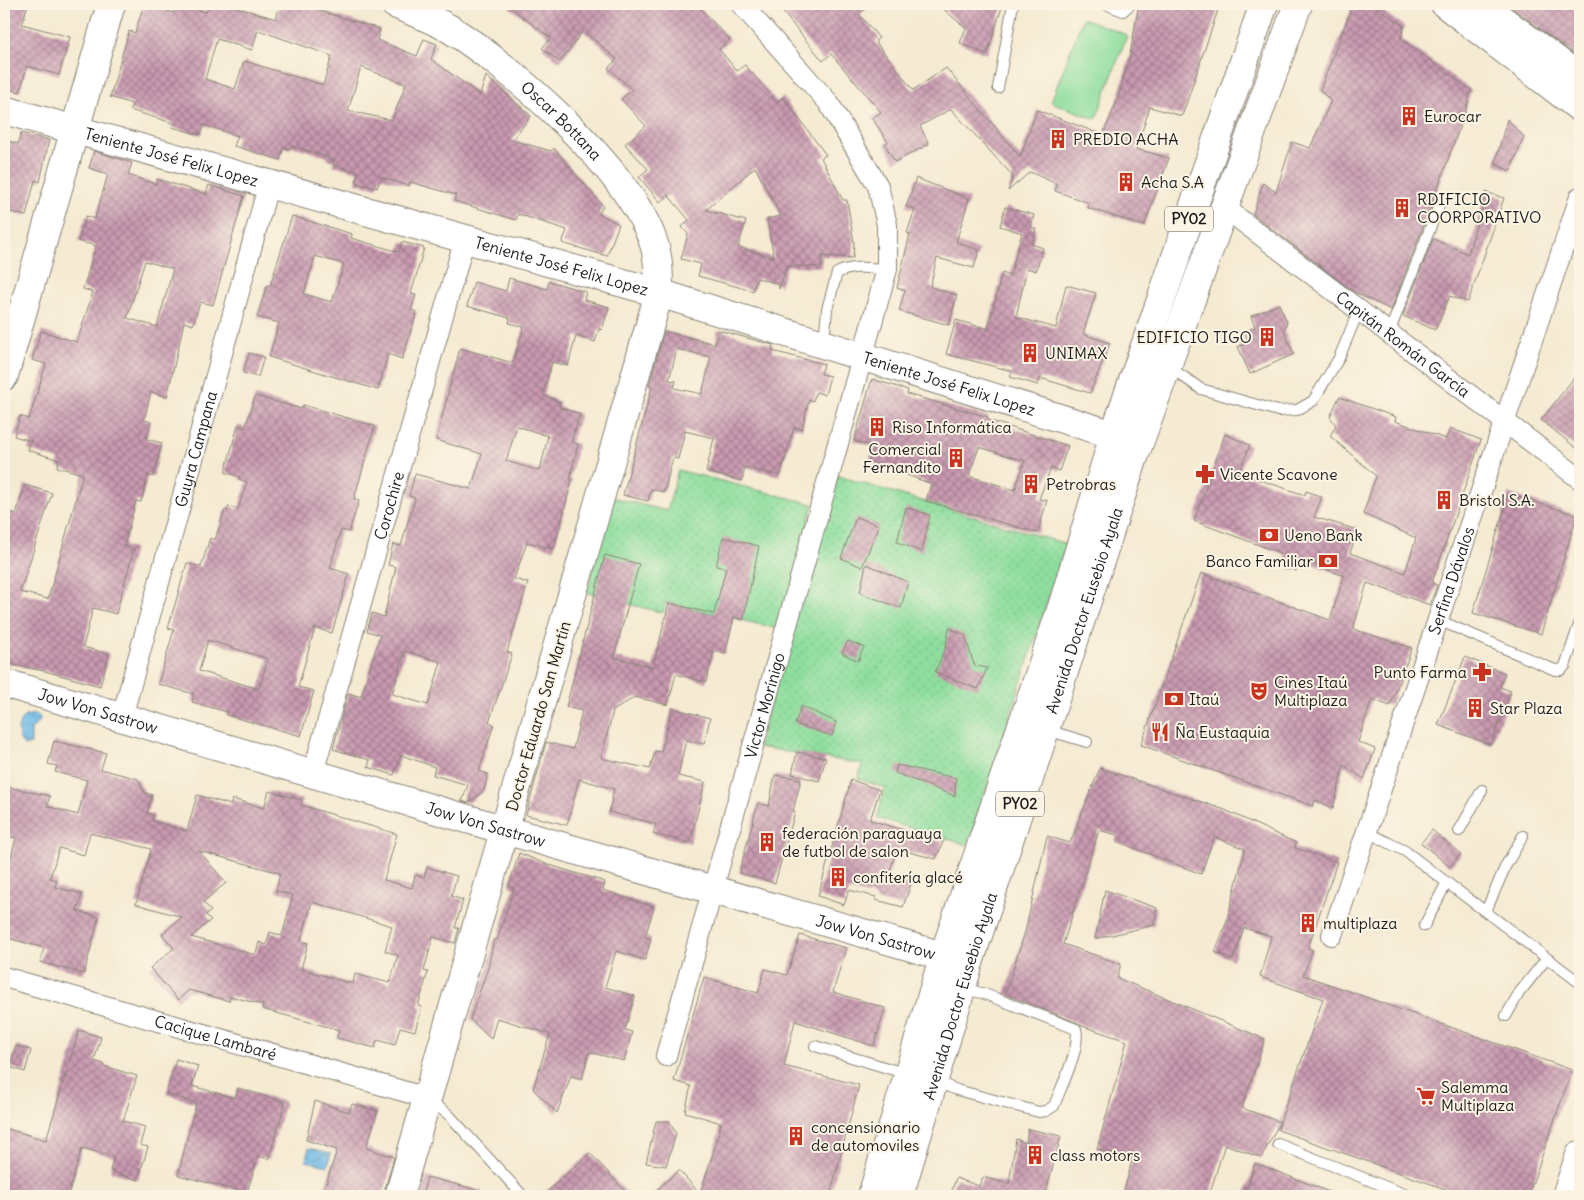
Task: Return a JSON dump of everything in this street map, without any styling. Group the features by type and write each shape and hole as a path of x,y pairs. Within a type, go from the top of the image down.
{"main road":[{"path":"4,376 111,4"},
{"name":"Oscar Bottana","path":"395,4 449,28 488,55 530,89 625,188 655,245 659,293"},
{"name":"Avenida Doctor Eusebio Ayala","path":"899,1196 921,1078 958,969 1114,434 1264,4"},
{"name":"Avenida Doctor Eusebio Ayala","path":"872,1196 921,1078 1044,730 1133,460 1298,4"},
{"path":"1445,4 1580,108"},
{"path":"1480,4 1580,78"},
{"name":"Teniente José Felix Lopez","path":"4,110 659,293 1114,434"},
{"name":"Doctor Eduardo San Martín","path":"399,1196 659,293"},
{"name":"Jow Von Sastrow","path":"4,683 712,889 958,969"},
{"path":"1566,1196 1580,1155"}],"street":[{"name":"Victor Morínigo","path":"666,1056 887,269 887,225 878,186 828,102 741,4"},
{"name":"Guyra Campana","path":"122,717 269,183"},
{"name":"Serfina Dávalos","path":"1332,935 1580,197"},
{"name":"Capitán Román García","path":"1225,208 1580,479"},
{"name":"Corochire","path":"313,774 465,238"},
{"name":"Cacique Lambaré","path":"4,977 427,1098"}],"lane":[{"path":"998,88 1013,4"},
{"path":"1105,4 1123,11 1131,4"},
{"path":"1389,333 1442,198"},
{"path":"1567,237 1580,252"},
{"path":"824,343 827,309 838,273 846,269 860,267 887,269"},
{"path":"1167,366 1201,389 1278,411 1297,410 1313,402 1339,358 1359,310"},
{"path":"1062,607 1066,618 1036,715 1038,723 1044,730 1087,742"},
{"path":"1438,620 1554,670 1561,670 1565,666 1580,622"},
{"path":"1460,831 1482,790"},
{"path":"1367,832 1405,851 1580,983"},
{"path":"1486,912 1506,866 1523,836"},
{"path":"1424,926 1447,882"},
{"path":"1506,1016 1519,993 1547,958"},
{"path":"815,1046 957,1090 1039,1112 1046,1111 1054,1106 1075,1048 1078,1037 1076,1029 982,993 958,969"},
{"path":"427,1098 449,1115 523,1196"},
{"path":"1278,1144 1409,1196"}],"green space":[{"path":"1083,18 1127,35 1096,119 1051,102"},
{"path":"678,470 813,504 782,630 666,602 663,613 587,593 611,497 667,511"},
{"path":"835,475 1066,544 968,845 877,818 885,788 858,779 862,764 758,747"}],"water":[{"path":"35,714 39,716 40,721 31,729 31,744 24,746 18,734 20,723 25,716"},
{"path":"309,1148 331,1153 328,1166 306,1161"}],"building":[{"path":"11,4 28,4 22,24 70,37 59,75 27,66 20,92 4,88 4,30"},
{"path":"144,4 174,13 176,4 206,12 209,4 226,4 276,19 280,4 297,4 380,29 377,40 417,56 424,39 437,44 431,59 480,95 486,76 531,116 512,140 551,151 554,148 603,206 599,214 619,224 607,256 562,243 567,230 518,214 516,220 454,201 456,195 410,182 409,186 381,177 377,188 356,183 358,172 333,165 334,161 327,159 328,157 292,146 290,149 284,147 280,160 234,146 238,136 204,125 201,135 172,127 173,123 130,110 132,104 110,97 129,31 135,33","holes":["258,30 332,56 323,85 244,61 235,89 205,79 217,39 252,50","361,67 406,84 392,120 348,111"]},
{"path":"505,4 696,4 730,40 719,49 737,71 745,65 777,102 783,97 826,155 821,158 843,200 847,200 854,243 853,258 822,256 821,267 787,266 779,289 779,284 757,278 753,291 698,276 701,264 681,259 688,234 682,227 689,220 668,195 660,202 639,177 648,169 625,144 646,126 621,99 632,90 608,68 617,59 583,31 560,62 542,48 551,38","holes":["755,167 781,216 767,219 774,258 738,247 746,221 706,210"]},
{"path":"776,4 872,4 859,14 879,38 875,41 913,90 946,68 1020,157 1037,110 1103,135 1118,98 1130,55 1139,4 1220,4 1182,116 1150,107 1136,149 1169,158 1144,226 1088,208 1089,203 1055,191 1057,184 1030,172 1008,191 1013,176 951,109 920,126 929,144 895,162 885,144 888,142 872,118 881,112 831,54 823,61"},
{"path":"937,4 1003,4 987,54 960,43 966,28"},
{"path":"1353,4 1372,4 1404,26 1401,39 1471,90 1440,182 1391,310 1354,292 1253,214 1263,183 1276,192 1292,142 1310,148 1331,101 1320,90"},
{"path":"1507,4 1580,4 1580,59"},
{"path":"1507,119 1524,137 1510,171 1495,164"},
{"path":"21,133 49,140 40,182 35,180 26,216 4,210 4,140 18,144"},
{"path":"94,151 132,163 128,175 156,184 157,179 206,194 209,185 244,196 213,305 200,302 193,325 184,322 167,397 151,392 144,420 151,422 146,439 162,443 153,477 148,475 141,502 136,501 124,546 134,549 116,614 93,608 83,647 109,654 100,686 45,671 4,663 4,510 16,514 25,485 52,493 20,592 48,599 83,474 57,467 59,460 28,450 31,441 14,436 20,416 29,419 46,364 32,360 41,331 77,342 93,292 83,289 96,246 78,241 86,216 95,219 108,174 89,168","holes":["145,261 173,269 157,327 127,318"]},
{"path":"916,178 969,199 956,242 979,250 974,268 937,258 930,287 957,295 949,325 899,311 905,290 897,288 910,234 907,233 915,209 906,207"},
{"path":"1486,192 1504,198 1468,302 1450,296 1435,330 1403,316 1433,239 1468,254"},
{"path":"1005,207 1034,215 1031,227 1036,229 1032,244 1043,248 1036,271 1027,268 1016,317 1056,328 1066,285 1096,293 1083,334 1110,343 1090,393 1040,378 1038,385 1010,377 1012,371 946,354 956,320 988,329 1002,273 1010,276 1022,233 1000,226"},
{"path":"292,216 352,234 351,238 399,252 402,242 424,248 411,294 416,295 411,310 417,312 402,359 388,354 378,390 269,357 279,323 257,317 267,285 270,286","holes":["315,256 344,264 332,302 304,294"]},
{"path":"509,278 547,289 549,281 586,292 584,300 609,307 602,330 599,329 595,342 576,336 568,366 552,362 543,395 560,402 559,407 580,414 571,442 578,444 570,479 572,480 554,549 527,542 514,579 528,583 507,652 512,654 489,722 494,724 479,771 488,774 484,791 468,803 462,801 468,785 433,775 435,767 401,755 394,775 368,767 370,760 333,749 348,693 361,697 380,635 367,631 372,613 384,617 396,567 388,565 393,544 401,546 415,498 409,496 415,474 471,489 482,454 436,440 460,348 513,363 524,327 509,323 510,318 467,306 474,282 506,291","holes":["517,426 548,436 540,471 506,461","405,651 441,662 428,705 392,694"]},
{"name":"EDIFICIO TIGO","path":"1279,304 1287,322 1284,331 1294,354 1250,374 1238,347 1249,342 1244,332 1255,327 1251,316"},
{"path":"718,330 773,345 772,351 824,364 821,374 830,376 825,395 816,392 813,401 809,400 802,429 794,427 780,476 745,467 742,481 706,472 714,438 685,431 678,459 673,458 664,492 651,489 648,501 623,495 652,387 649,386 664,331 715,344","holes":["677,349 711,357 702,394 674,388 676,381 669,380"]},
{"path":"249,353 264,357 258,377 243,373"},
{"path":"1580,370 1580,451 1541,420"},
{"path":"872,379 908,390 907,394 988,417 988,420 1068,446 1059,471 1051,468 1039,499 1047,500 1038,533 926,501 931,484 869,461 874,447 854,441","holes":["979,447 1025,461 1015,490 969,476"]},
{"path":"255,396 302,409 303,405 375,426 354,499 359,501 349,532 341,530 330,568 349,574 332,633 315,628 298,687 314,691 301,736 226,715 227,712 192,702 194,694 158,684 174,630 168,628 187,563 201,567 210,538 215,540 225,510 227,511 229,506 238,509 247,482 239,479 240,477 225,472 238,425 245,428","holes":["208,640 268,659 259,689 199,671"]},
{"path":"1339,397 1396,417 1395,421 1446,439 1450,428 1481,440 1432,583 1437,585 1430,605 1367,583 1353,629 1412,648 1390,706 1372,699 1358,742 1375,749 1364,779 1344,765 1333,808 1315,800 1313,806 1141,745 1201,573 1330,620 1344,576 1300,559 1296,571 1283,565 1286,555 1194,521 1225,434 1250,445 1239,473 1305,495 1306,491 1322,497 1314,517 1358,530 1350,553 1405,573 1416,538 1363,514 1376,476 1330,436 1336,425 1330,417"},
{"path":"1509,494 1577,515 1541,634 1473,613"},
{"path":"906,507 930,515 922,552 897,542"},
{"path":"856,517 879,525 862,567 841,558"},
{"path":"723,537 759,546 743,620 734,617 725,654 714,651 706,682 676,674 668,705 635,697 613,711 601,758 650,769 655,751 661,752 672,708 710,718 704,744 686,740 678,776 705,782 690,843 653,834 656,824 609,812 614,789 579,779 567,825 526,815 546,742 573,749 582,711 566,707 605,555 639,564 614,657 653,667 669,603 714,614 726,568 716,566"},
{"path":"866,564 908,582 901,608 860,593"},
{"path":"949,628 965,635 974,665 987,668 978,689 935,672 945,649"},
{"path":"848,641 864,647 858,661 842,653"},
{"name":"Star Plaza","path":"1465,657 1505,673 1500,687 1511,691 1491,745 1438,725"},
{"path":"801,706 836,722 832,736 795,724"},
{"path":"54,741 106,753 101,769 138,779 145,793 152,795 147,813 154,815 152,821 187,831 197,795 231,805 232,799 264,808 269,791 302,800 301,805 397,834 384,880 412,888 415,875 424,877 427,867 457,876 451,896 463,900 455,928 459,928 455,943 433,937 424,971 428,972 418,1006 422,1007 415,1031 400,1027 395,1045 377,1040 375,1048 337,1038 339,1030 262,1009 263,1005 230,996 229,1001 189,990 178,1000 150,968 174,948 162,934 182,917 136,904 151,849 90,833 84,855 59,848 50,878 57,880 55,887 82,894 77,911 99,917 84,974 40,962 44,948 4,937 4,884 16,838 4,836 4,786 50,796 47,806 78,815 87,780 55,772 57,766 48,764","holes":["199,851 280,873 276,891 293,895 282,936 270,932 266,945 259,942 256,954 191,937 211,920 206,915 211,911 203,902 226,883","312,902 392,926 385,951 398,955 390,983 355,974 353,984 301,969 308,943 301,941"]},
{"path":"797,752 826,758 819,781 792,774"},
{"path":"897,765 956,778 955,796 895,773"},
{"path":"1100,768 1225,810 1296,843 1295,848 1337,862 1308,948 1313,950 1303,975 1572,1070 1528,1196 1465,1196 1278,1130 1280,1122 1261,1158 1225,1144 1209,1196 1123,1196 1132,1160 1097,1149 1127,1041 1082,1026 1005,994 1025,932 1047,836 1070,843","holes":["1099,830 1117,835 1116,841 1201,874 1214,837 1245,849 1226,924 1215,952 1233,960 1244,928 1271,936 1260,977 1323,999 1280,1122 1242,1108 1265,1039 1117,978 1121,964 1063,944"]},
{"name":"federación paraguaya de futbol de salon","path":"775,775 801,779 793,811 795,812 775,883 739,873 758,803 769,806"},
{"path":"851,780 880,790 870,820 943,842 936,859 897,849 888,877 911,884 903,907 849,890 844,905 818,896"},
{"path":"1432,830 1461,854 1450,867 1421,843"},
{"path":"519,853 546,864 605,882 603,890 654,907 645,937 651,939 645,960 616,951 605,987 635,996 625,1030 632,1032 624,1061 589,1052 582,1079 571,1076 557,1113 533,1089 550,1034 497,1018 491,1039 470,1019 488,968 494,939 497,940 514,888 509,886"},
{"path":"1105,890 1157,908 1154,925 1095,939"},
{"path":"800,935 846,948 833,992 885,1008 874,1046 795,1021 784,1066 859,1085 830,1196 650,1196 679,1170 700,1194 716,1144 721,1123 685,1112 691,1086 674,1081 704,977 758,993 765,969 787,975"},
{"path":"79,1030 101,1037 94,1061 137,1076 123,1121 145,1127 140,1145 148,1147 138,1180 110,1171 114,1157 82,1148 68,1196 4,1196 4,1128 46,1140"},
{"path":"16,1046 31,1050 25,1072 10,1067"},
{"path":"176,1059 198,1066 192,1086 235,1098 238,1088 285,1102 269,1159 258,1156 247,1193 178,1175 196,1103 166,1094"},
{"path":"315,1101 349,1112 352,1104 378,1111 366,1148 394,1157 383,1196 322,1196 337,1150 306,1140"},
{"path":"656,1121 669,1121 676,1134 666,1166 646,1163"},
{"path":"1028,1129 1061,1136 1045,1196 950,1196 956,1178 979,1186 983,1177 1009,1184 1016,1139 1026,1143"},
{"path":"590,1153 630,1196 542,1196"},
{"path":"1255,1163 1337,1195 1337,1196 1245,1196"},
{"path":"427,1177 482,1191 481,1196 422,1196"}],"place":[{"name":"Eurocar","path":"1409,116"},
{"name":"PREDIO ACHA","path":"1058,139"},
{"name":"Acha S.A","path":"1126,182"},
{"name":"RDIFICIO COORPORATIVO","path":"1402,208"},
{"name":"EDIFICIO TIGO","path":"1267,337"},
{"name":"UNIMAX","path":"1030,353"},
{"name":"Riso Informática","path":"877,427"},
{"name":"Comercial Fernandito","path":"956,458"},
{"name":"Vicente Scavone","path":"1205,474"},
{"name":"Petrobras","path":"1031,484"},
{"name":"Bristol S.A.","path":"1444,500"},
{"name":"Ueno Bank","path":"1269,535"},
{"name":"Banco Familiar","path":"1328,561"},
{"name":"Punto Farma","path":"1482,672"},
{"name":"Cines Itaú Multiplaza","path":"1259,691"},
{"name":"Itaú","path":"1174,699"},
{"name":"Star Plaza","path":"1475,708"},
{"name":"Ña Eustaquia","path":"1160,732"},
{"name":"federación paraguaya de futbol de salon","path":"767,842"},
{"name":"confitería glacé","path":"838,877"},
{"name":"multiplaza","path":"1308,923"},
{"name":"Salemma Multiplaza","path":"1426,1096"},
{"name":"concensionario de automoviles","path":"796,1136"},
{"name":"class motors","path":"1035,1155"}]}
